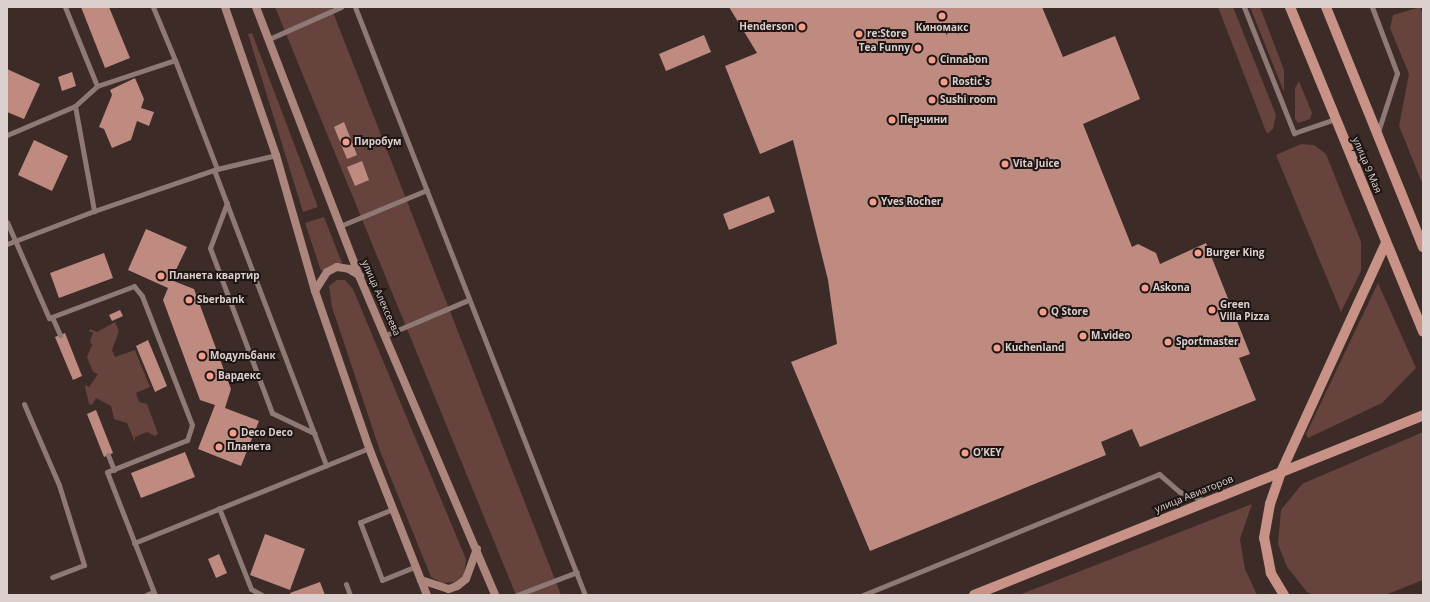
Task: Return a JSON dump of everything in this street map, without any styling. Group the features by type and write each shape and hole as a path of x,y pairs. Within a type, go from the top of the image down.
{"main road":[{"name":"улица 9 Мая","path":"1290,7 1423,332"},
{"name":"улица 9 Мая","path":"1326,7 1423,247"},
{"path":"1284,595 1271,574 1264,538 1270,504 1281,472 1386,243"},
{"name":"улица Авиаторов","path":"974,595 1423,415"}],"street":[{"path":"225,7 276,155 315,291 369,448 427,595"},
{"name":"улица Алексеева","path":"256,7 360,276 477,549 495,595"},
{"path":"315,291 327,272 337,267 349,269 360,276"},
{"path":"421,580 449,589 457,586 466,579 477,549"}],"lane":[{"path":"65,7 97,86"},
{"path":"153,7 175,60 227,203 326,465"},
{"path":"269,39 340,7"},
{"path":"355,7 464,285 468,300 477,317 585,595"},
{"path":"1244,7 1294,133 1335,119"},
{"path":"1372,7 1397,73 1377,134"},
{"path":"7,135 75,106 97,86 175,60"},
{"path":"75,106 94,211"},
{"path":"7,244 94,211 216,170 276,155"},
{"path":"340,226 427,190"},
{"path":"227,203 210,248 272,414 314,433"},
{"path":"7,222 49,318 134,286 142,296 192,424 187,440 107,472 154,594 146,595"},
{"path":"386,335 468,300"},
{"path":"52,317 60,335"},
{"path":"24,404 58,485 84,565 52,577"},
{"path":"134,543 369,448"},
{"path":"108,455 114,470"},
{"path":"863,595 1159,474 1180,492 1207,501"},
{"path":"219,508 251,589 262,595"},
{"path":"393,509 360,522 382,580 415,567"},
{"path":"517,595 576,572"},
{"path":"346,584 350,595"}],"shaded area":[{"path":"275,7 331,7 561,595 516,595"},
{"path":"1218,7 1233,7 1276,115 1273,129 1267,134"},
{"path":"1250,7 1260,7 1284,70 1284,92"},
{"path":"1420,7 1423,15 1423,185 1399,126 1409,74 1390,28 1393,15"},
{"path":"252,33 318,207 303,212 248,34"},
{"path":"1299,81 1312,113 1310,119 1298,123 1295,119 1295,88"},
{"path":"1301,144 1314,145 1326,154 1361,242 1361,271 1341,312 1276,155"},
{"path":"324,217 342,263 321,271 305,223"},
{"path":"337,280 345,280 353,289 466,559 464,575 456,582 442,583 431,577 380,451 332,307 329,286"},
{"path":"1378,283 1416,368 1382,403 1308,438 1306,434"},
{"path":"115,322 119,331 112,350 115,357 135,350 150,387 136,393 139,402 147,404 158,434 155,436 147,432 135,437 135,442 127,423 114,419 111,406 96,398 92,405 89,404 85,387 86,385 89,387 98,374 93,372 87,357 92,345 90,341 93,333 89,331 90,329 97,332"},
{"path":"1423,432 1423,580 1385,595 1314,595 1307,592 1287,567 1278,544 1281,510 1302,484"},
{"path":"1252,504 1240,539 1245,569 1257,595 1019,595"}],"building":[{"path":"81,7 109,7 130,58 105,68"},
{"path":"729,7 1042,7 1063,57 1115,36 1140,99 1083,124 1132,247 1138,244 1156,253 1160,264 1206,243 1250,354 1239,358 1256,400 1140,447 1132,429 1101,442 1106,455 870,551 791,362 837,344 828,280 793,140 760,154 725,66 757,53"},
{"path":"704,35 711,52 666,71 659,54"},
{"path":"7,69 40,84 24,119 7,112"},
{"path":"72,72 76,86 62,91 58,77"},
{"path":"135,78 144,99 141,108 154,112 149,126 137,121 131,140 112,148 104,129 99,127 112,95 110,90"},
{"name":"Пиробум","path":"344,122 357,155 347,159 334,127"},
{"path":"34,140 68,156 52,191 18,175"},
{"path":"362,161 369,180 355,186 347,167"},
{"path":"769,196 775,212 729,230 723,214"},
{"path":"146,229 187,247 171,280 194,289 231,389 225,408 259,421 241,466 198,449 215,405 200,400 163,300 168,288 128,270"},
{"path":"104,253 113,278 59,298 50,273"},
{"path":"120,310 123,316 112,321 109,315"},
{"path":"65,333 82,376 73,380 55,337"},
{"path":"148,340 167,386 155,392 136,346"},
{"path":"96,410 113,453 104,457 87,414"},
{"path":"185,452 195,477 141,498 131,473"},
{"path":"265,534 305,549 290,590 250,575"},
{"path":"219,554 227,573 216,578 208,559"},
{"path":"320,582 325,595 291,595 290,593"}],"place":[{"name":"Киномакс","path":"942,16"},
{"name":"Henderson","path":"802,27"},
{"name":"re:Store","path":"859,34"},
{"name":"Tea Funny","path":"918,48"},
{"name":"Cinnabon","path":"932,60"},
{"name":"Rostic's","path":"944,82"},
{"name":"Sushi room","path":"932,100"},
{"name":"Перчини","path":"892,120"},
{"name":"Пиробум","path":"346,142"},
{"name":"Vita Juice","path":"1005,164"},
{"name":"Yves Rocher","path":"873,202"},
{"name":"Burger King","path":"1198,253"},
{"name":"Планета квартир","path":"161,276"},
{"name":"Askona","path":"1145,288"},
{"name":"Sberbank","path":"189,300"},
{"name":"Green Villa Pizza","path":"1212,310"},
{"name":"Q Store","path":"1043,312"},
{"name":"M.video","path":"1083,336"},
{"name":"Sportmaster","path":"1168,342"},
{"name":"Kuchenland","path":"997,348"},
{"name":"Модульбанк","path":"202,356"},
{"name":"Вардекс","path":"210,376"},
{"name":"Deco Deco","path":"233,433"},
{"name":"Планета","path":"219,447"},
{"name":"O’KEY","path":"965,453"}]}
